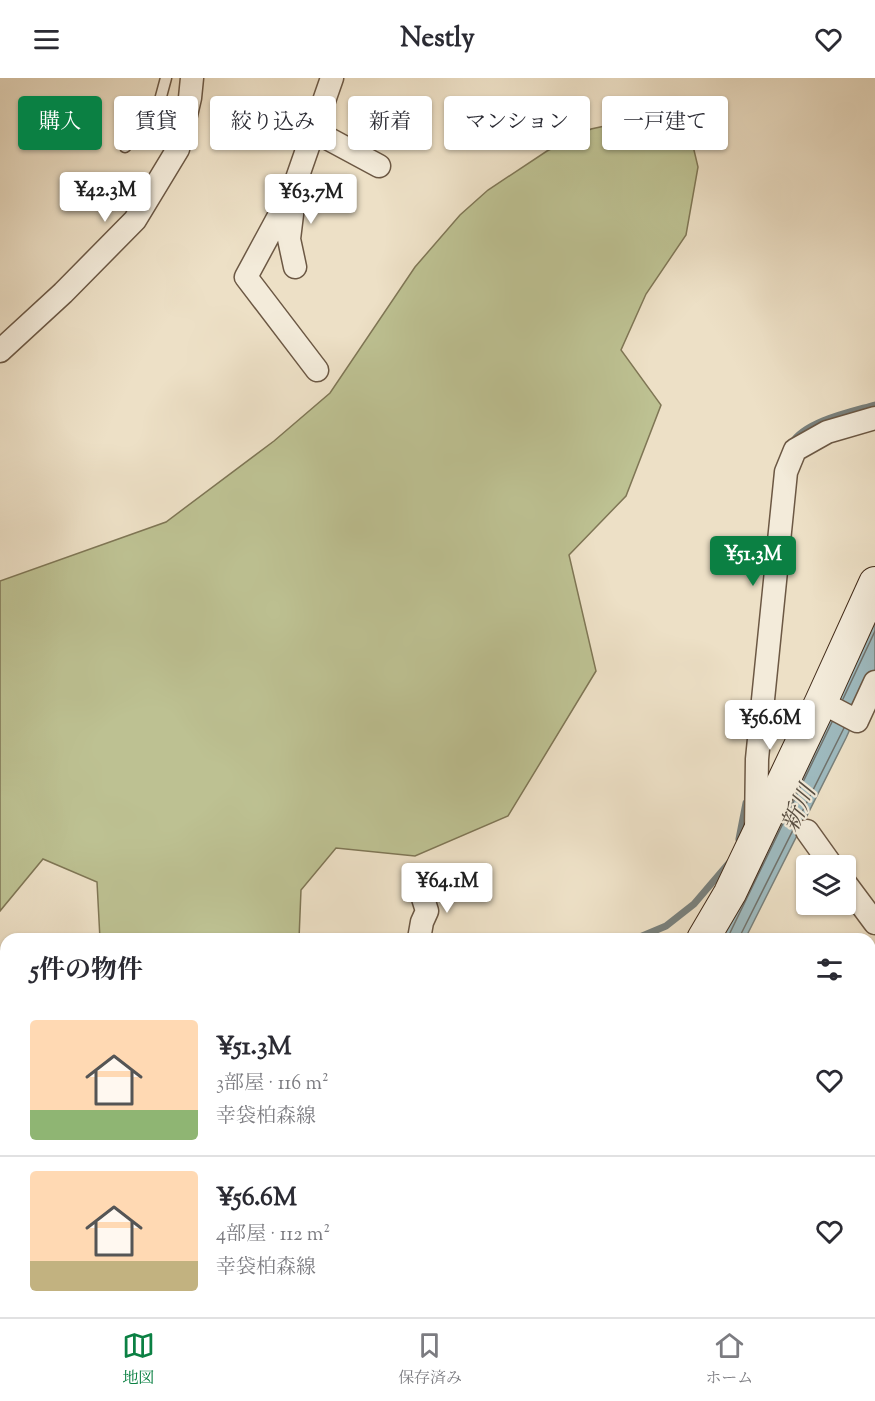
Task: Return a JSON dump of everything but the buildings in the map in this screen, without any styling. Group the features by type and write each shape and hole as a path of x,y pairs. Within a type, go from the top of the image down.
{"main road":[{"path":"707,933 730,893 755,839 825,704 875,583"}],"street":[{"path":"0,351 63,293 135,220 178,149 190,98 192,78"},
{"path":"326,96 332,78"},
{"path":"336,143 379,166"},
{"path":"307,150 293,190 246,278 317,370"},
{"path":"293,190 294,202 289,239 295,267"},
{"path":"755,839 758,759 786,472 795,450 827,432 875,418"},
{"path":"857,721 875,682"},
{"path":"825,704 857,721"},
{"path":"857,721 875,706"},
{"path":"807,831 824,855"},
{"path":"420,933 427,911 422,895"},
{"path":"856,897 875,923"}],"lane":[{"path":"161,96 166,78"}],"green space":[{"path":"602,127 602,150 694,150 698,167 686,235 646,294 621,350 661,405 626,496 569,555 596,671 508,816 415,856 336,848 301,890 299,933 100,933 97,882 43,859 0,911 0,581 166,522 274,441 330,393 415,267 460,215 488,190 549,150 590,150 590,130"}],"water":[{"name":"新川","path":"875,617 875,674 846,738 748,933 724,933"}],"waterway":[{"path":"792,443 799,435 818,423 875,405"},
{"path":"739,839 746,803"},
{"path":"649,933 666,926 694,904 729,863"}]}
